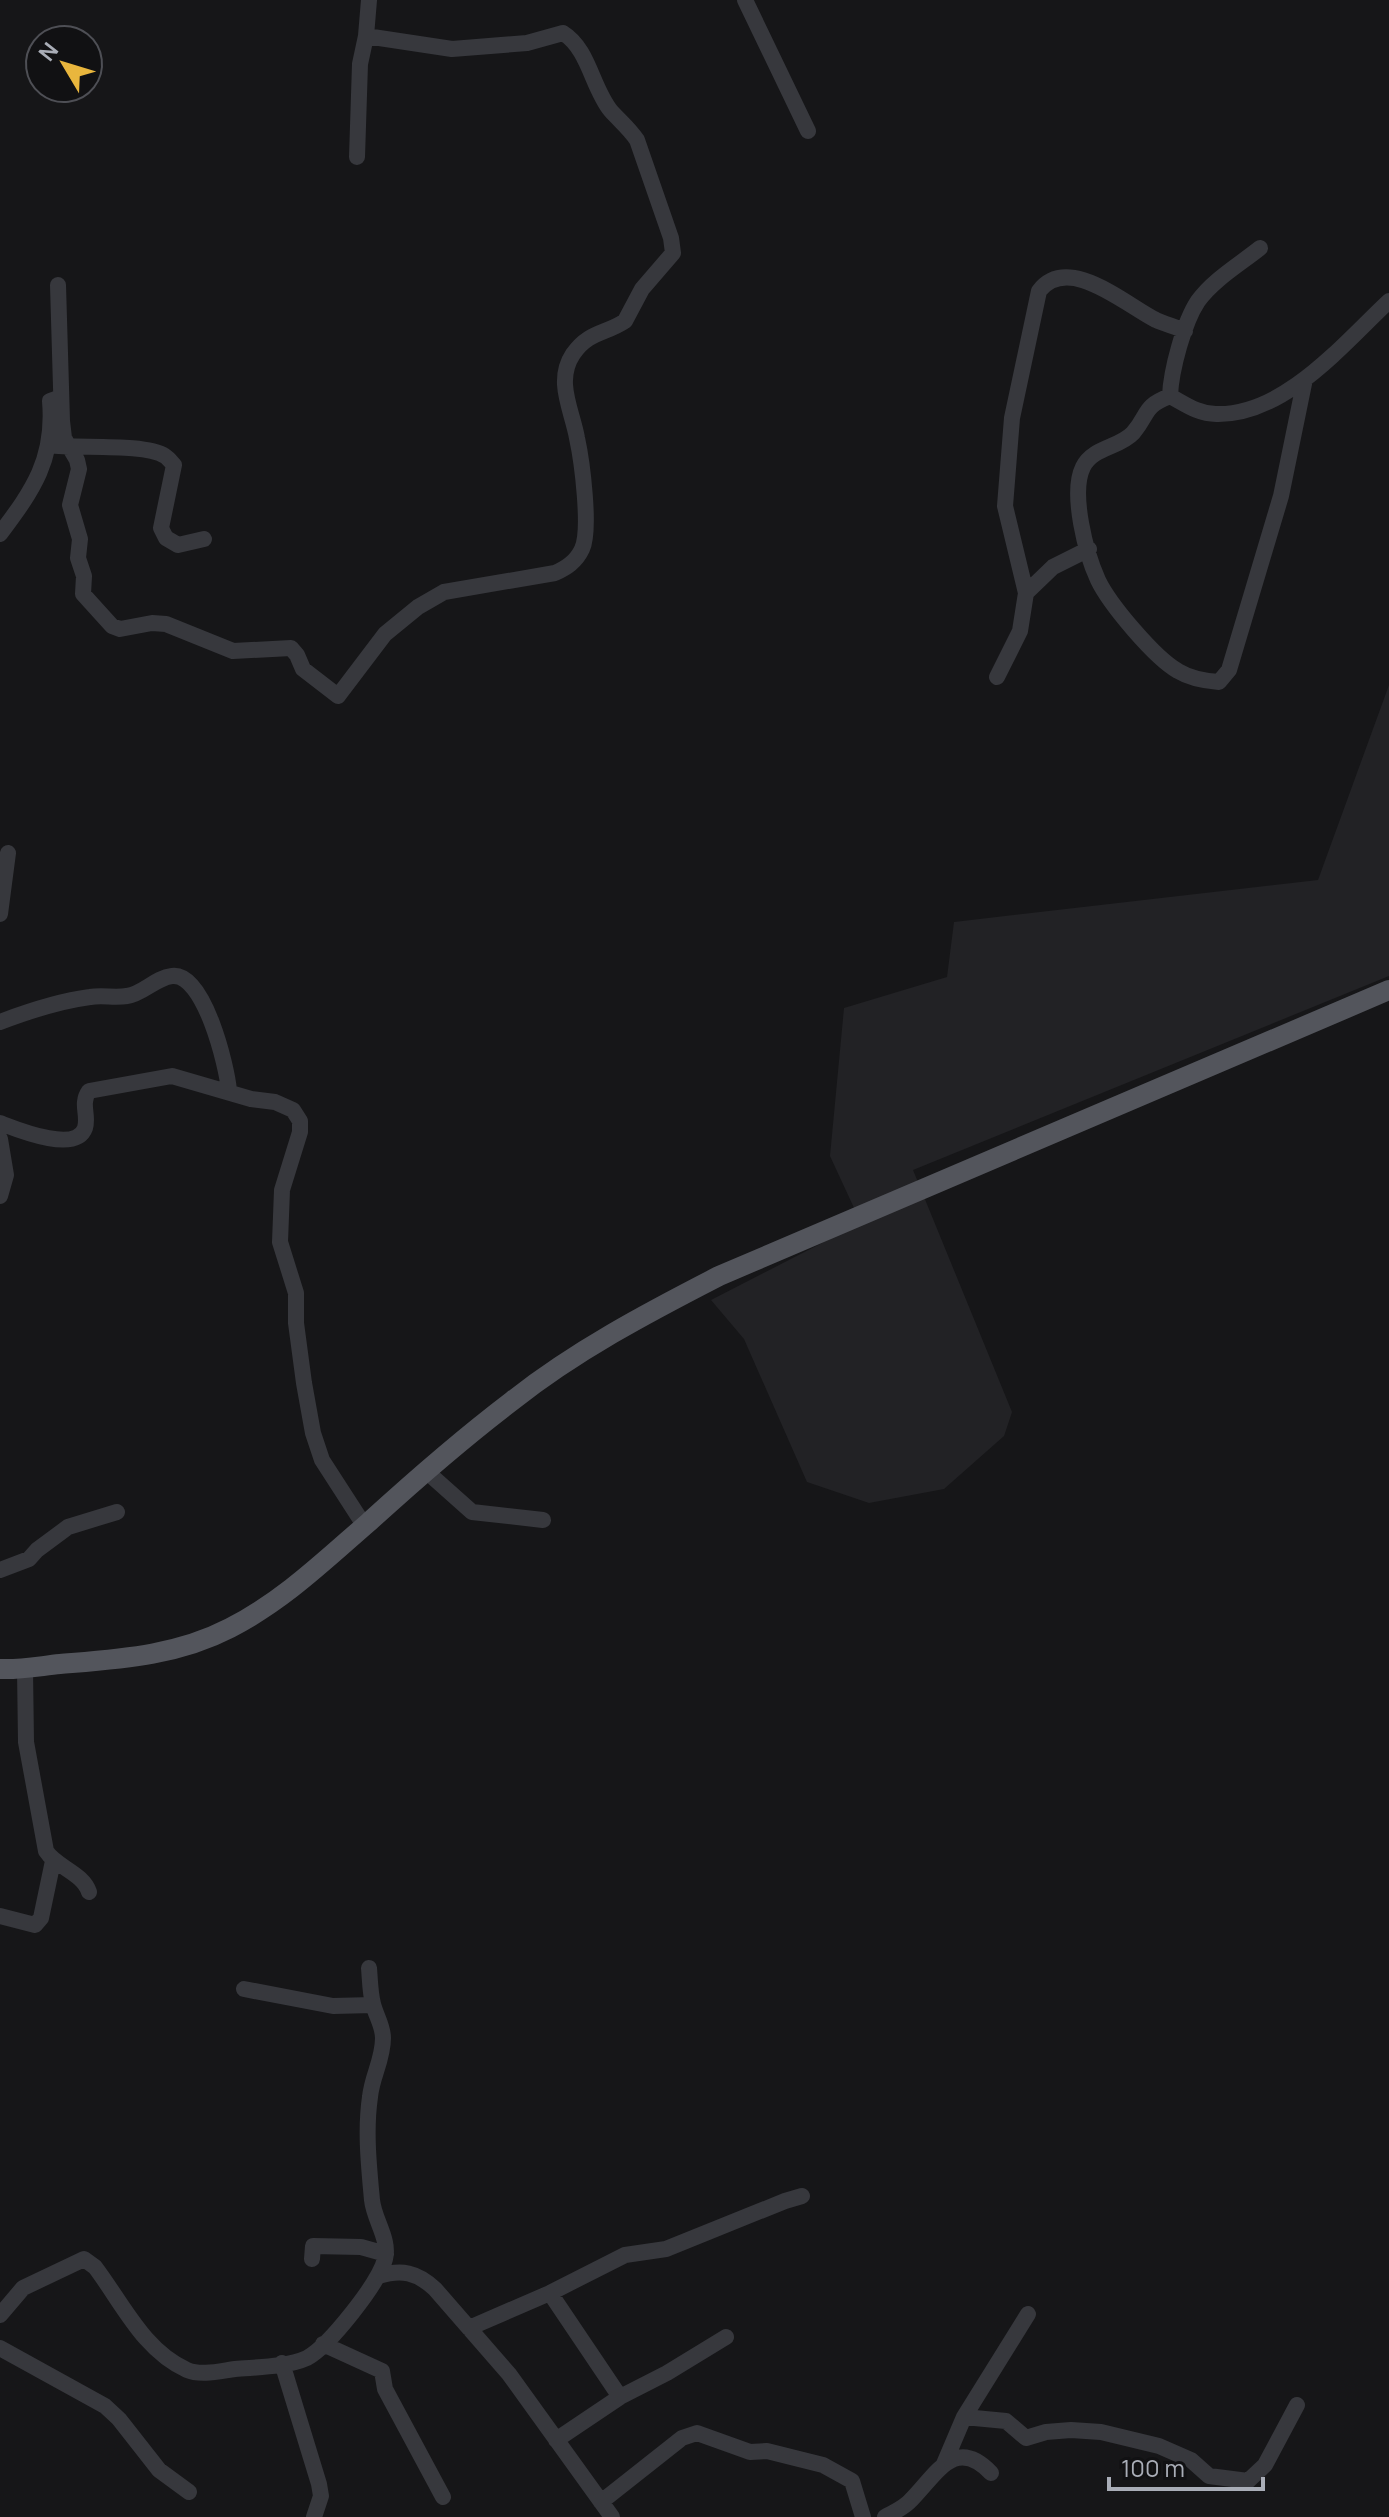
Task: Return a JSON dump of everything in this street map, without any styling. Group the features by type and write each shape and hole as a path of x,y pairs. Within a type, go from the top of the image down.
{"main road":[{"path":"0,1669 25,1670 149,1655 181,1648 229,1629 277,1600 316,1570 426,1471 514,1399 598,1342 719,1276 1389,990"}],"street":[{"path":"357,157 360,64 369,0"},
{"path":"745,0 808,131"},
{"path":"58,285 64,438 79,469 70,505 80,539 78,558 84,576 83,594 112,626 120,629 152,623 166,624 233,651 291,648 303,669 338,696 385,634 418,607 444,592 555,573 571,565 583,549 586,532 583,477 577,437 565,392 565,372 573,354 588,339 625,321 642,289 673,253 671,238 637,140 628,126 611,111 575,43 563,33 527,43 466,49 366,36"},
{"path":"1170,396 1185,331 1198,301 1260,248"},
{"path":"997,677 1020,631 1026,593 1005,506 1012,418 1039,291 1046,282 1059,277 1088,281 1156,320 1185,331"},
{"path":"1305,379 1281,496 1229,670 1219,682 1200,680 1180,672 1161,659 1124,617 1099,581 1078,496 1083,467 1095,453 1131,435 1151,403 1170,396 1197,411 1215,414 1247,411 1275,399 1305,379 1389,301"},
{"path":"0,534 33,490 41,473 49,445 50,401 61,397"},
{"path":"49,445 147,449 166,456 174,465 161,528 166,538 178,545 204,539"},
{"path":"1026,593 1053,567 1089,549"},
{"path":"0,914 8,853"},
{"path":"0,1022 35,1008 91,996 132,996 163,979 174,976 184,978 201,995 204,1009 222,1047 229,1091"},
{"path":"0,1123 45,1139 76,1137 83,1133 86,1125 84,1098 89,1091 172,1076 293,1110 300,1121 300,1132 282,1190 280,1242 296,1293 296,1323 313,1433 333,1479 364,1525"},
{"path":"0,1139 6,1175 0,1196"},
{"path":"426,1471 472,1512 543,1520"},
{"path":"0,1570 29,1559 68,1527 117,1512"},
{"path":"25,1670 26,1742 46,1851 53,1861 85,1882 89,1892"},
{"path":"0,1916 35,1925 41,1918 53,1861"},
{"path":"0,2315 23,2288 84,2259 95,2267 145,2339 185,2369 202,2373 282,2363 309,2357 323,2344 366,2295 379,2276 386,2254 386,2245 373,2211 370,2095 383,2056 383,2033 373,2005 369,1968"},
{"path":"244,1989 333,2006 373,2005"},
{"path":"469,2328 550,2293 625,2255 666,2249 802,2196"},
{"path":"312,2259 313,2246 361,2247 386,2254"},
{"path":"379,2276 395,2271 425,2279 509,2374 612,2517"},
{"path":"550,2293 620,2397"},
{"path":"885,2517 903,2508 944,2464 964,2417 1028,2314"},
{"path":"556,2440 620,2397 726,2337"},
{"path":"323,2344 382,2371 385,2389 443,2497"},
{"path":"0,2348 105,2406 159,2470 189,2492"},
{"path":"282,2363 319,2484 321,2496 314,2517"},
{"path":"964,2417 1006,2421 1026,2438 1046,2432 1101,2432 1159,2446 1191,2460 1209,2476 1248,2481 1265,2465 1297,2405"},
{"path":"601,2502 682,2438 697,2433 750,2452 767,2451 823,2465 852,2481 863,2517"},
{"path":"944,2464 959,2457 970,2457 982,2463 991,2473"}],"shaded area":[{"path":"1389,685 1389,976 913,1170 1012,1412 1004,1436 944,1489 869,1503 807,1482 744,1339 711,1300 861,1223 830,1156 844,1008 947,977 954,922 1318,880"}]}
